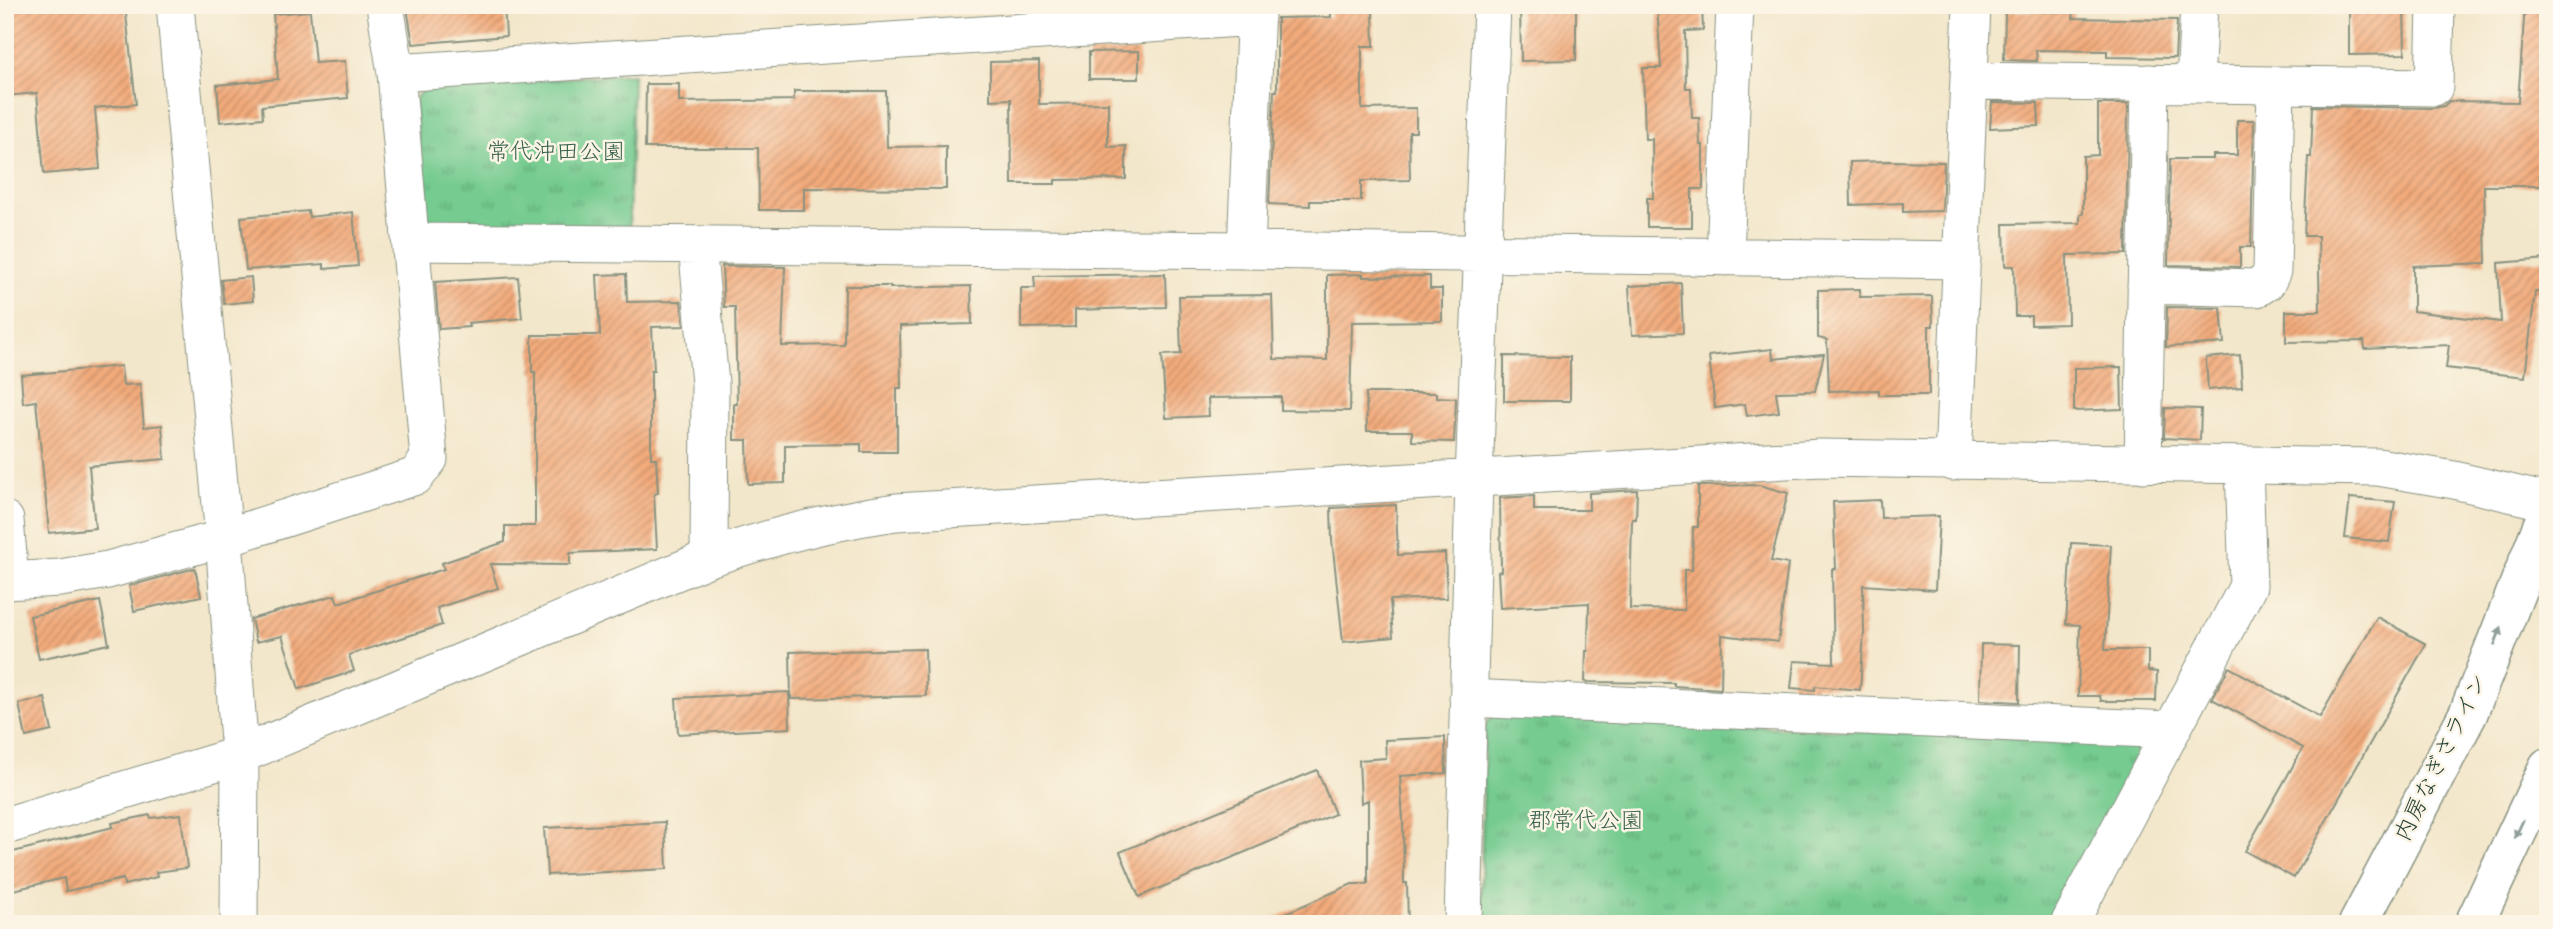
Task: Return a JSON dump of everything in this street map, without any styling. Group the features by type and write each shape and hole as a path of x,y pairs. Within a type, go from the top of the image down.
{"highway":[{"name":"内房なぎさライン","path":"2358,924 2468,714 2548,511"},
{"path":"2474,924 2548,767"}],"street":[{"path":"175,5 224,538 240,755 239,924"},
{"path":"5,520 8,580 60,578 108,570 224,538 416,476 429,459 396,73 384,5"},
{"path":"1463,924 1474,479 1492,5"},
{"path":"1725,257 1735,5"},
{"path":"1953,462 1972,5"},
{"path":"2195,84 2199,5"},
{"path":"1969,81 2434,87 2436,5"},
{"path":"396,73 1256,11 1246,250"},
{"path":"2143,464 2150,83"},
{"path":"2146,285 2257,288 2267,282 2272,271 2276,85"},
{"path":"411,242 1962,260"},
{"path":"697,245 710,383 709,558"},
{"path":"5,826 240,755 741,546 849,519 896,512 1820,458 2378,467 2454,480 2548,502"},
{"path":"2069,924 2248,586 2244,465"},
{"path":"1468,698 2171,730"}],"green space":[{"name":"常代沖田公園","path":"633,74 629,227 437,229 426,219 414,100 425,87"},
{"name":"郡常代公園","path":"1493,715 2130,743 2140,757 2053,924 1480,924 1485,725"}],"building":[{"path":"5,5 125,5 136,104 95,108 100,169 44,174 37,93 5,96"},
{"path":"435,5 504,5 506,36 413,44 407,8"},
{"path":"1520,5 1576,5 1576,60 1521,61"},
{"path":"1657,5 1702,5 1703,30 1685,31 1686,88 1691,88 1692,118 1699,118 1700,145 1703,145 1703,189 1692,189 1692,227 1647,227 1647,198 1653,198 1652,139 1645,139 1643,68 1661,68"},
{"path":"2349,5 2404,5 2405,54 2349,55"},
{"path":"2525,5 2548,5 2546,66 2541,65 2540,186 2484,186 2486,263 2413,266 2413,311 2501,322 2498,263 2548,259 2548,291 2535,292 2525,377 2446,368 2449,345 2365,349 2364,341 2286,342 2286,311 2320,311 2318,236 2304,236 2313,106 2434,108 2444,106 2449,101 2518,102"},
{"path":"1373,10 1374,46 1362,46 1362,109 1416,108 1416,132 1409,132 1410,180 1361,181 1361,201 1310,201 1310,206 1269,204 1274,91 1277,91 1277,18 1331,17 1331,11"},
{"path":"310,11 315,63 345,61 348,98 262,106 263,118 220,122 217,85 278,79 273,14"},
{"path":"2005,11 2074,12 2073,18 2177,20 2175,58 2107,57 2107,51 2036,50 2037,61 2004,60"},
{"path":"1139,51 1139,79 1089,79 1089,52"},
{"path":"1039,61 1039,104 1108,103 1108,147 1126,146 1126,179 1055,180 1055,184 1012,184 1011,99 990,100 990,62"},
{"path":"646,84 679,84 679,102 794,100 794,91 886,91 887,147 946,146 946,189 804,188 804,210 759,210 758,148 645,148"},
{"path":"1992,102 2038,103 2039,126 1990,128"},
{"path":"2098,104 2128,104 2126,254 2067,255 2068,324 2031,325 2031,316 2015,316 2014,266 2005,266 2004,224 2080,223 2080,215 2083,214 2083,156 2098,155"},
{"path":"2237,120 2254,120 2251,247 2240,247 2240,267 2168,265 2170,159 2213,159 2213,155 2237,155"},
{"path":"1850,162 1944,162 1942,211 1903,212 1903,203 1851,205"},
{"path":"308,211 309,217 353,212 358,266 324,269 324,264 246,270 241,217"},
{"path":"722,266 785,267 782,346 844,345 845,286 971,286 972,324 900,326 901,388 897,388 897,452 861,452 861,444 785,445 785,483 748,484 747,440 734,440 734,404 737,404 735,307 724,307"},
{"path":"626,274 627,302 681,301 684,326 652,327 654,371 651,371 651,458 656,458 658,493 654,494 657,549 570,553 570,565 490,564 498,588 437,608 442,625 349,655 354,671 299,689 282,636 256,642 251,619 335,595 338,603 444,569 442,563 505,542 505,526 535,526 535,372 532,372 532,335 600,335 597,275"},
{"path":"1165,274 1166,307 1075,310 1075,327 1021,328 1021,288 1035,288 1034,276"},
{"path":"1363,274 1363,277 1430,276 1430,289 1442,289 1442,321 1352,322 1350,411 1281,410 1281,397 1208,398 1209,416 1166,418 1162,355 1181,354 1179,296 1272,295 1274,359 1327,360 1327,275"},
{"path":"251,277 253,301 224,304 221,280"},
{"path":"518,277 522,318 468,323 469,327 439,329 435,282"},
{"path":"1681,283 1683,333 1632,335 1629,286"},
{"path":"1860,289 1860,297 1932,296 1929,395 1879,395 1879,390 1829,391 1827,340 1818,338 1818,290"},
{"path":"2167,307 2221,308 2224,343 2166,347"},
{"path":"1772,349 1773,359 1824,354 1815,391 1776,392 1779,412 1747,416 1745,404 1715,408 1709,356"},
{"path":"2240,355 2242,387 2208,390 2206,358"},
{"path":"1504,356 1570,357 1570,401 1504,401"},
{"path":"121,366 123,385 140,384 144,427 162,425 165,459 89,466 95,528 49,533 36,401 23,403 21,375"},
{"path":"2121,367 2122,409 2074,411 2074,368"},
{"path":"1366,393 1436,393 1436,397 1456,398 1454,442 1412,441 1412,431 1367,431"},
{"path":"2165,408 2201,409 2200,440 2164,438"},
{"path":"1759,485 1788,493 1771,561 1788,564 1778,642 1722,635 1721,689 1674,686 1674,683 1585,682 1589,603 1500,608 1500,498 1534,496 1534,510 1589,510 1589,493 1637,490 1636,519 1632,519 1630,609 1684,610 1684,570 1692,570 1693,527 1698,527 1698,486"},
{"path":"2350,498 2395,502 2389,542 2345,538"},
{"path":"1880,500 1881,518 1939,516 1935,590 1863,585 1864,632 1860,690 1815,686 1815,690 1791,688 1794,661 1834,663 1832,569 1836,569 1833,502"},
{"path":"1396,505 1398,555 1445,553 1447,598 1390,600 1393,637 1343,642 1331,508"},
{"path":"2071,543 2111,545 2105,650 2148,650 2148,671 2157,672 2156,701 2101,701 2100,696 2078,696 2080,625 2066,624"},
{"path":"195,568 201,596 134,611 129,586"},
{"path":"100,601 109,644 39,659 30,616"},
{"path":"2377,617 2426,644 2294,878 2245,851 2303,748 2212,699 2229,667 2320,717"},
{"path":"1981,644 2020,645 2019,702 1980,700"},
{"path":"925,649 926,696 791,699 790,652"},
{"path":"789,692 790,728 678,734 676,698"},
{"path":"45,698 52,731 26,737 19,704"},
{"path":"1445,737 1446,773 1400,776 1408,924 1261,924 1352,884 1368,884 1368,800 1361,803 1359,760 1386,758 1385,740"},
{"path":"1317,770 1335,814 1139,897 1120,852"},
{"path":"181,814 187,868 156,872 157,877 124,885 123,879 66,891 64,878 5,892 5,854 113,827 112,823 150,815 151,818"},
{"path":"665,822 667,869 547,875 544,828"}]}
